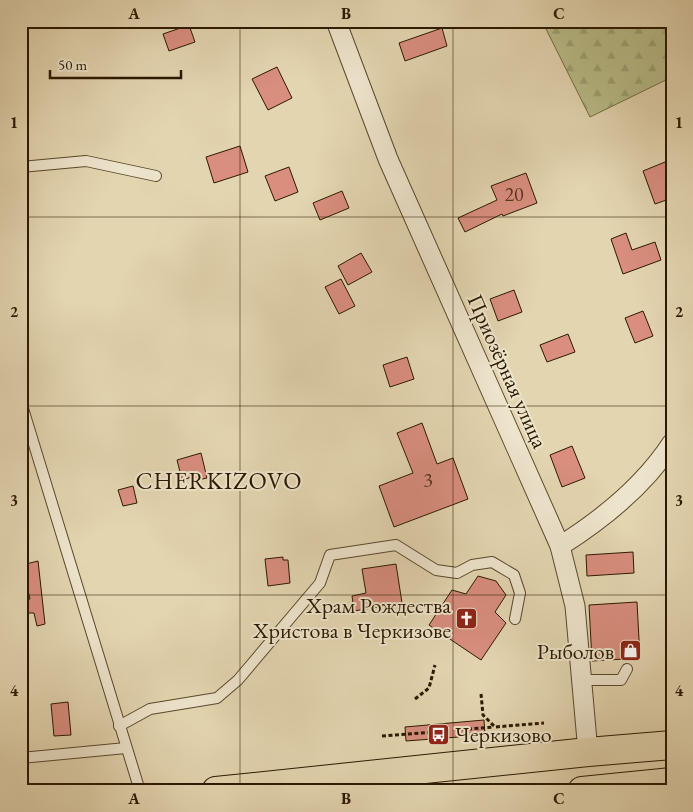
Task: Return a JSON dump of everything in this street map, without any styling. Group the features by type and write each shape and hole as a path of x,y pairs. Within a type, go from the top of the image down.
{"highway":[{"path":"216,791 672,745"},
{"path":"582,791 672,782"}],"street":[{"name":"Приозёрная улица","path":"336,21 388,159 560,546 574,606 588,752"},
{"path":"560,546 587,529 645,479 672,443"}],"lane":[{"path":"21,167 86,161 156,176"},
{"path":"21,402 140,791"},
{"path":"119,726 150,709 217,698 238,680 320,583 330,555 396,545 436,570 456,573 472,565 492,562 514,575 520,593 515,619"},
{"path":"582,680 621,680 627,669"},
{"path":"21,758 126,748"}],"path":[{"path":"415,699 429,688 435,666"},
{"path":"482,694 483,715 495,727"},
{"path":"455,730 544,723"},
{"path":"382,736 434,732"}],"green space":[{"path":"542,21 672,21 672,77 590,117"}],"building":[{"path":"189,25 195,42 169,51 163,34"},
{"path":"442,28 447,46 405,61 399,43"},
{"path":"277,67 292,98 268,110 252,79"},
{"path":"240,146 248,172 214,183 206,157"},
{"path":"665,162 672,180 672,198 655,204 643,171"},
{"path":"289,167 298,192 275,201 265,176"},
{"path":"526,173 537,203 503,216 502,214 465,232 458,218 497,200 491,186"},
{"path":"342,191 349,208 320,220 313,203"},
{"path":"626,233 632,250 655,242 661,260 623,274 611,239"},
{"path":"361,253 372,272 348,285 338,266"},
{"path":"341,279 355,306 339,314 325,287"},
{"path":"514,290 522,312 498,321 490,299"},
{"path":"643,311 653,336 635,343 625,318"},
{"path":"568,334 575,352 547,362 540,345"},
{"path":"407,357 414,379 390,387 383,365"},
{"path":"422,423 437,464 453,458 468,499 394,527 379,486 413,473 397,433"},
{"path":"572,446 585,478 562,487 550,455"},
{"path":"201,453 207,478 193,481 192,477 182,480 177,460"},
{"path":"133,486 137,503 123,506 118,490"},
{"path":"633,552 634,573 587,576 586,555"},
{"path":"283,557 283,560 288,560 290,583 268,586 265,559"},
{"path":"38,561 45,624 37,626 34,613 25,613 24,600 30,599 22,565"},
{"path":"396,564 402,603 354,611 352,596 366,593 362,569"},
{"name":"Храм Рождества Христова в Черкизове","path":"478,576 496,581 506,595 495,612 506,623 481,660 429,625 452,590 466,594"},
{"path":"637,602 640,658 592,661 589,605"},
{"path":"68,702 71,735 54,736 51,704"},
{"path":"484,720 485,735 406,741 405,727"}],"place":[{"name":"Храм Рождества Христова в Черкизове","path":"467,618"},
{"name":"Рыболов","path":"630,651"},
{"name":"Черкизово","path":"439,734"}],"district":[{"name":"CHERKIZOVO","path":"219,481"}]}
